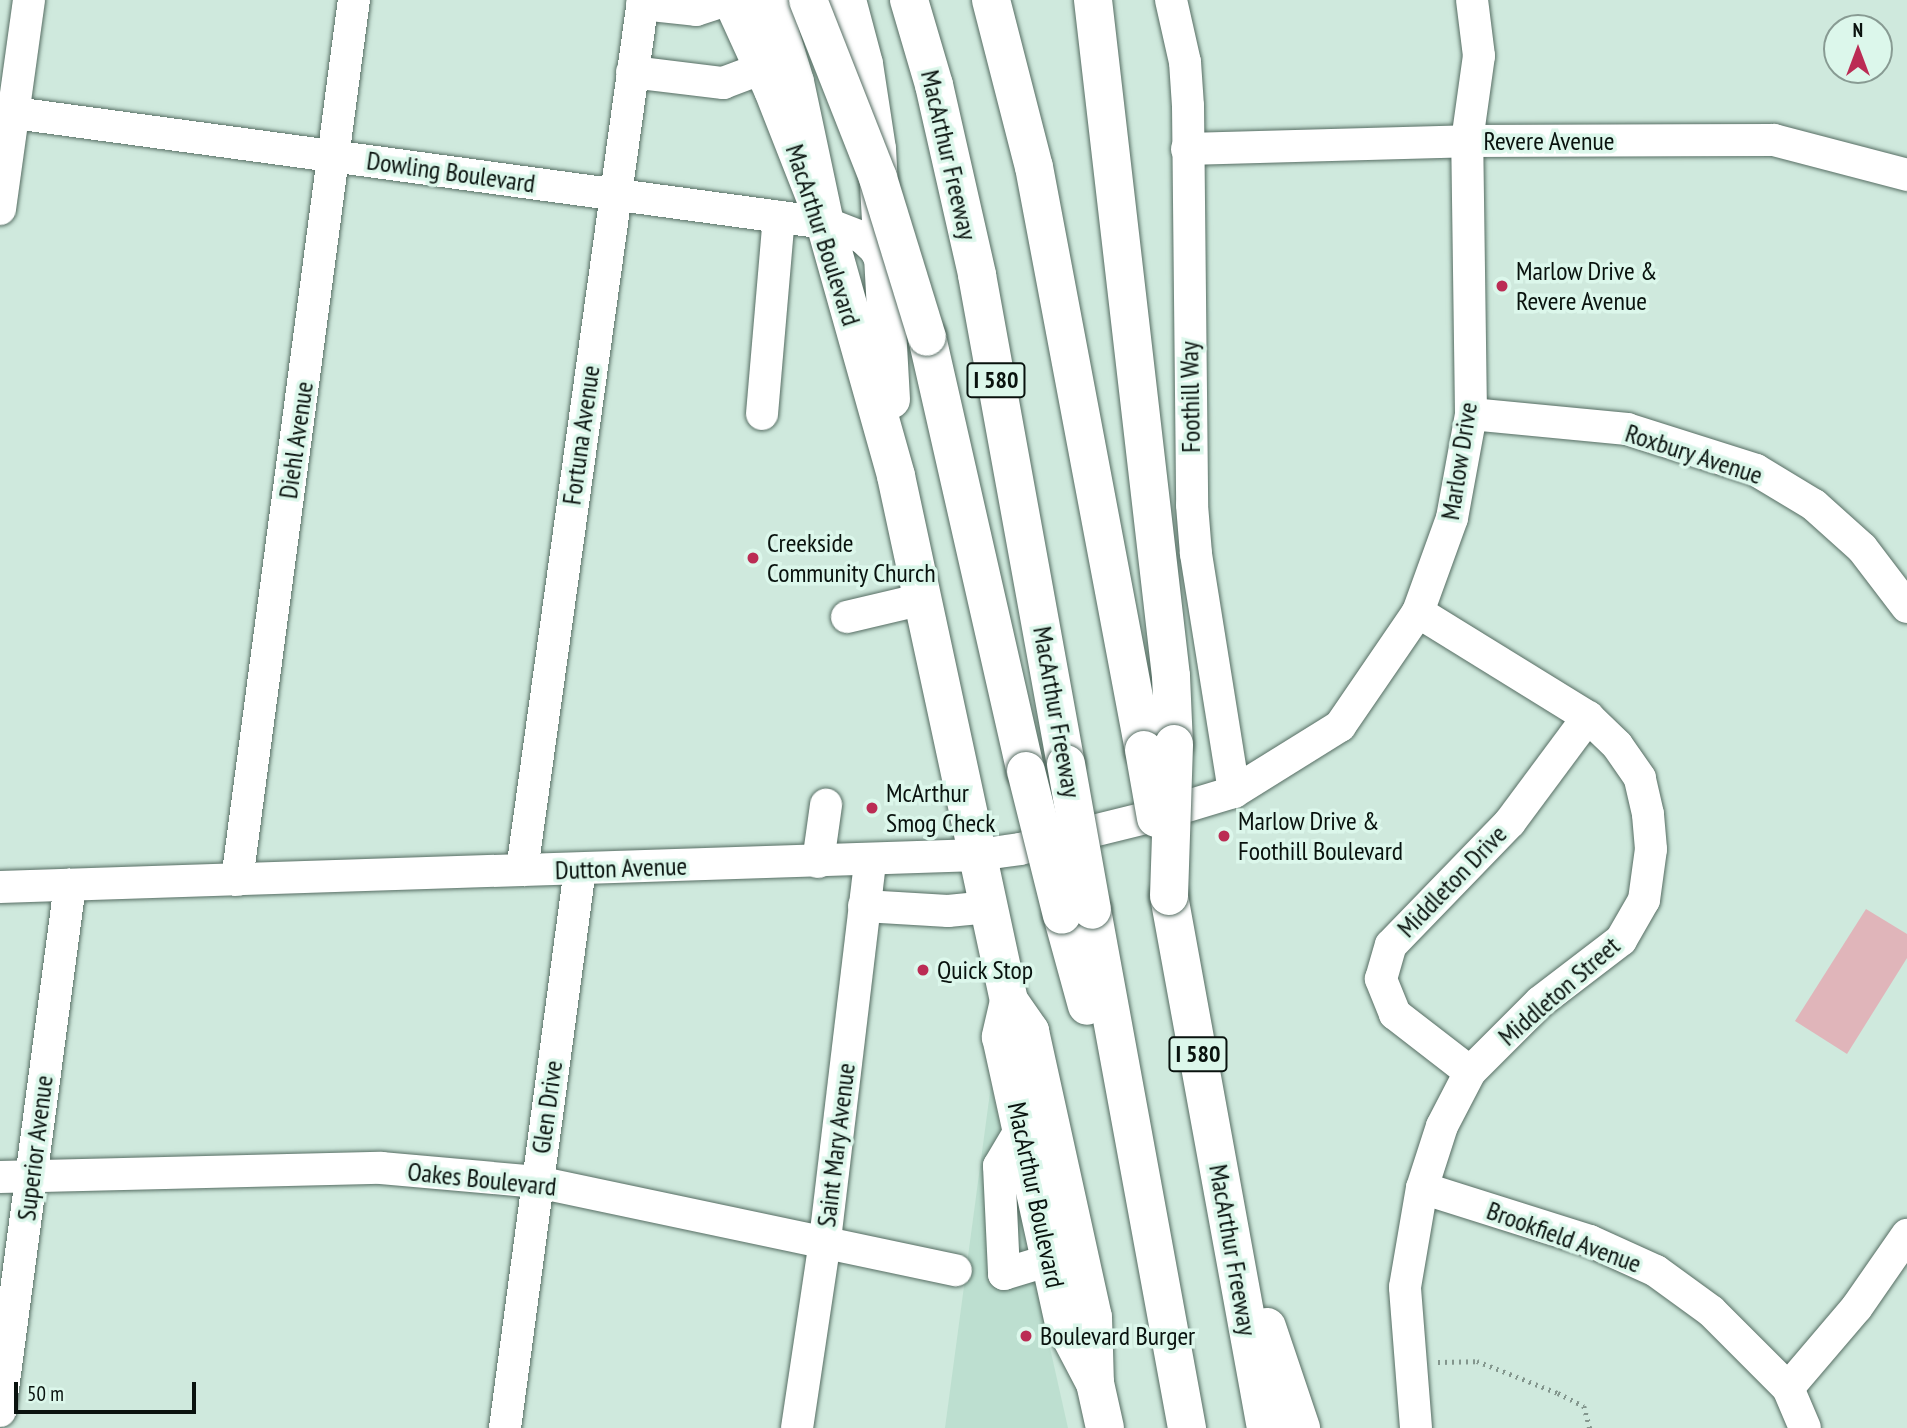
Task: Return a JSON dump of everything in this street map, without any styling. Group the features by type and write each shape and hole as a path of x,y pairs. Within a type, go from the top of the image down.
{"main road":[{"name":"MacArthur Boulevard","path":"732,0 764,68 825,223 896,476 1009,1001 1030,1031 1093,1317 1095,1383 1105,1428"},
{"path":"770,0 796,82 825,223"},
{"path":"808,0 874,165 927,337 1026,771 1077,913"},
{"name":"MacArthur Boulevard","path":"846,0 864,64 873,116 896,476"},
{"name":"MacArthur Freeway","path":"909,0 934,85 975,262 1066,764 1077,913 1149,1223 1187,1428"},
{"path":"991,0 1012,73 1045,219 1159,747"},
{"path":"1093,0 1171,676 1159,747"},
{"name":"MacArthur Freeway","path":"1159,747 1169,897 1266,1428"},
{"name":"MacArthur Boulevard","path":"1009,1001 1001,1037 1064,1324 1095,1383"},
{"path":"1226,1212 1301,1428"}],"street":[{"path":"0,209 6,112 29,0"},
{"name":"Diehl Avenue","path":"237,880 354,0"},
{"path":"643,2 696,10 726,0"},
{"name":"Foothill Way","path":"1171,0 1185,62 1192,505 1196,554 1234,792"},
{"name":"Marlow Drive","path":"1234,792 1340,726 1418,612 1452,519 1471,414 1467,141 1479,56 1472,0"},
{"name":"Fortuna Avenue","path":"522,870 643,2"},
{"path":"632,72 723,83 764,68"},
{"name":"Dowling Boulevard","path":"6,112 825,223 862,237 874,249 884,267"},
{"name":"Revere Avenue","path":"1187,149 1467,141 1774,141 1907,175"},
{"path":"762,415 779,217"},
{"name":"Roxbury Avenue","path":"1471,414 1627,429 1756,470 1814,505 1862,548 1907,607"},
{"path":"847,617 923,599"},
{"name":"Middleton Street","path":"1416,1428 1405,1287 1422,1188 1442,1126 1470,1072 1540,1002 1621,940 1644,900 1651,849 1648,814 1640,778 1617,744 1588,717 1418,612"},
{"name":"Middleton Drive","path":"1470,1072 1395,1014 1381,979 1391,945 1510,822 1588,717"},
{"name":"Dutton Avenue","path":"0,887 870,861 978,855 1020,849 1161,814 1234,792"},
{"path":"818,862 826,805"},
{"name":"Saint Mary Avenue","path":"797,1428 825,1240 870,861"},
{"name":"Glen Drive","path":"505,1428 580,869"},
{"name":"Superior Avenue","path":"0,1411 70,885"},
{"path":"864,906 948,911 989,907"},
{"name":"Oakes Boulevard","path":"0,1177 381,1168 537,1182 825,1240 956,1270"},
{"name":"Brookfield Avenue","path":"1422,1188 1590,1241 1656,1271 1711,1311 1788,1388 1805,1428"},
{"path":"1788,1388 1857,1307 1907,1234"}],"path":[{"path":"1409,1363 1477,1361 1584,1406 1590,1428"}],"shaded area":[{"path":"1866,909 1907,934 1907,958 1847,1054 1795,1021"},
{"path":"991,1085 1068,1428 945,1428"}],"place":[{"name":"Marlow Drive & Revere Avenue","path":"1502,286"},
{"name":"Creekside Community Church","path":"753,558"},
{"name":"McArthur Smog Check","path":"872,808"},
{"name":"Marlow Drive & Foothill Boulevard","path":"1224,836"},
{"name":"Quick Stop","path":"923,970"},
{"name":"Boulevard Burger","path":"1026,1336"}]}
